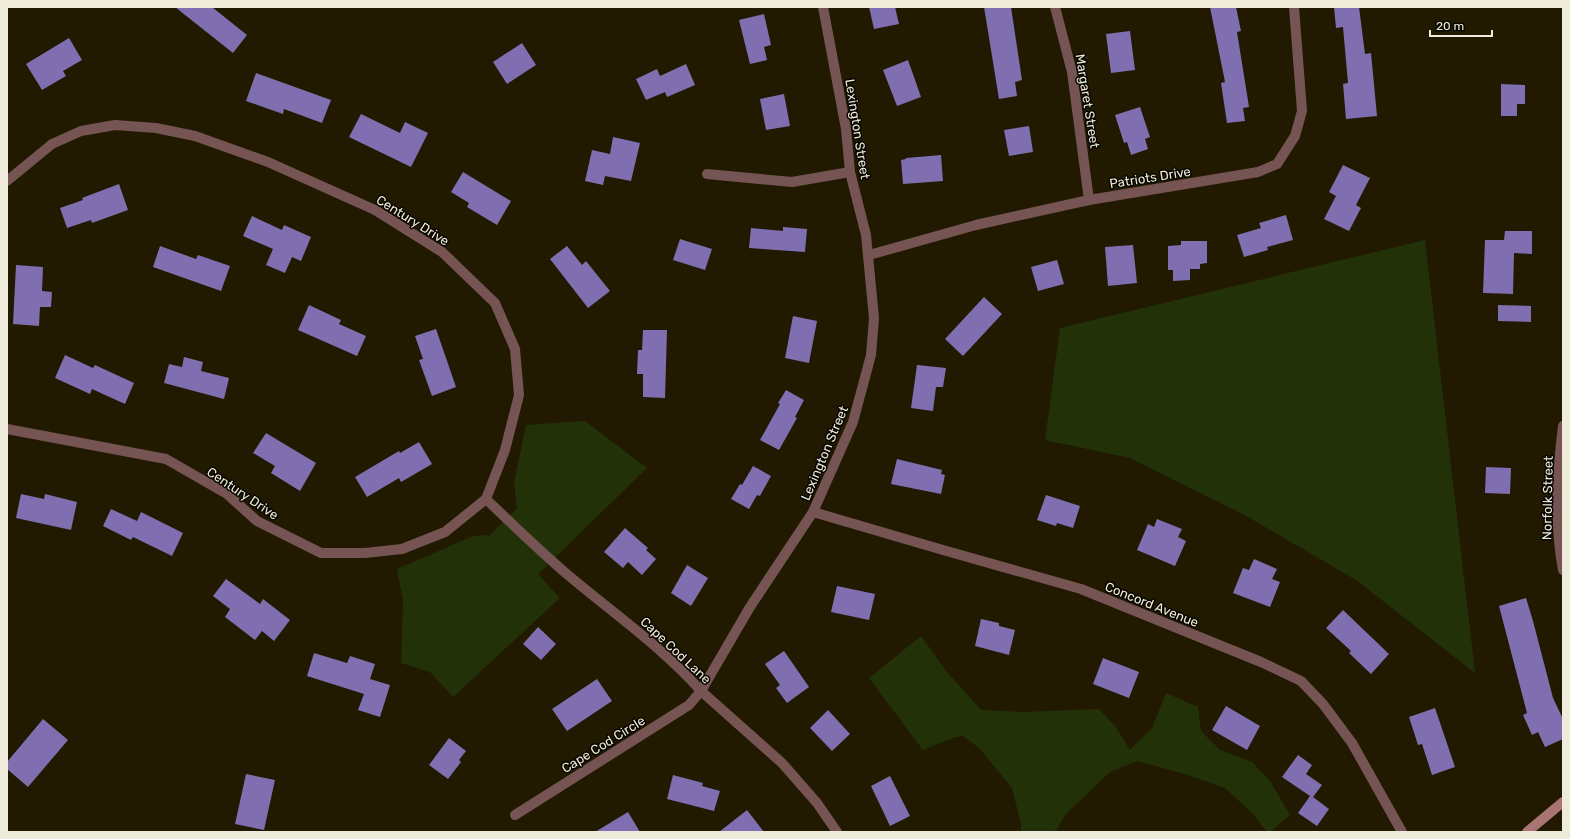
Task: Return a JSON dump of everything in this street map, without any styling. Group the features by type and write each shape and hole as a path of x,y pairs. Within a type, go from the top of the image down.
{"main road":[{"path":"1527,832 1563,802"}],"street":[{"name":"Lexington Street","path":"701,691 750,607 813,512 853,422 871,355 874,318 869,255 866,235 850,172 846,129 823,7"},
{"name":"Margaret Street","path":"1056,7 1072,72 1089,200"},
{"name":"Patriots Drive","path":"869,255 976,226 1089,200 1258,172 1277,164 1295,136 1302,111 1294,7"},
{"name":"Century Drive","path":"7,181 52,144 81,132 115,125 156,128 195,136 268,162 375,210 442,252 495,303 515,349 518,395 505,450 486,499 445,532 402,549 365,553 321,553 257,520 226,494 166,459 7,429"},
{"path":"707,174 792,182 850,172"},
{"name":"Norfolk Street","path":"1563,426 1558,478 1558,523 1560,558 1563,570"},
{"name":"Cape Cod Lane","path":"486,499 568,575 632,627 782,763 817,803 837,832"},
{"name":"Concord Avenue","path":"813,512 1080,588 1261,662 1301,681 1324,704 1352,743 1402,832"},
{"name":"Cape Cod Circle","path":"515,815 689,705 701,691"}],"green space":[{"path":"1425,240 1475,673 1356,580 1243,514 1130,458 1045,440 1060,328"},
{"path":"585,421 647,468 538,574 560,598 453,697 430,672 401,663 403,600 397,569 473,536 490,535 517,508 514,482 526,425"},
{"path":"921,636 947,672 981,710 1023,712 1099,709 1115,726 1130,750 1152,728 1166,693 1198,707 1201,731 1220,750 1252,762 1270,781 1290,815 1270,832 1267,832 1252,813 1225,788 1188,775 1138,761 1110,772 1066,814 1055,832 1021,832 1021,824 1012,788 979,748 963,736 952,738 923,750 869,678"}],"building":[{"path":"175,7 212,7 247,35 233,53"},
{"path":"869,7 895,7 899,24 874,29"},
{"path":"984,7 1011,7 1022,80 1015,82 1017,96 999,99"},
{"path":"1210,7 1236,7 1241,31 1237,32 1249,107 1243,108 1245,121 1227,123 1221,83 1225,82"},
{"path":"1334,7 1359,7 1365,54 1371,53 1377,116 1346,119 1343,84 1348,83 1343,27 1336,28"},
{"path":"764,14 771,45 764,47 767,60 750,64 739,20"},
{"path":"1130,31 1135,70 1111,73 1106,34"},
{"path":"69,38 82,60 63,71 66,76 42,90 26,64"},
{"path":"522,43 536,65 507,84 493,62"},
{"path":"908,60 921,97 897,106 883,70"},
{"path":"686,64 695,85 667,97 665,92 646,100 636,79 657,69 660,76"},
{"path":"256,73 331,100 322,123 284,109 283,114 246,101"},
{"path":"1501,84 1525,85 1525,104 1517,104 1517,116 1501,116"},
{"path":"784,94 790,126 766,130 760,99"},
{"path":"1140,107 1150,137 1145,139 1148,149 1131,155 1127,142 1124,143 1115,115"},
{"path":"361,114 400,133 405,122 428,133 411,167 349,137"},
{"path":"1029,126 1033,152 1009,156 1004,130"},
{"path":"613,137 640,143 631,181 605,176 603,185 585,181 592,150 610,154"},
{"path":"941,155 943,181 903,184 901,160 906,158"},
{"path":"1343,165 1370,178 1356,205 1361,208 1349,231 1324,219 1336,196 1329,192"},
{"path":"463,172 511,201 497,225 467,207 469,203 451,192"},
{"path":"119,184 128,210 92,223 91,220 67,228 60,208 83,200 82,198"},
{"path":"1286,215 1293,240 1267,247 1268,250 1244,257 1237,235 1261,228 1259,223"},
{"path":"252,216 282,230 284,225 311,237 301,261 292,257 285,273 266,265 273,249 243,236"},
{"path":"783,227 807,229 805,252 749,248 751,228 783,231"},
{"path":"1505,231 1532,231 1532,254 1514,253 1513,294 1483,293 1485,240 1504,240"},
{"path":"680,239 712,249 705,270 673,260"},
{"path":"1181,241 1207,241 1207,263 1200,264 1200,269 1190,269 1190,280 1173,281 1173,270 1168,270 1168,246 1181,245"},
{"path":"1133,245 1137,283 1108,286 1105,247"},
{"path":"160,246 196,259 198,255 230,266 221,291 153,267"},
{"path":"567,246 582,265 586,261 610,291 588,308 550,259"},
{"path":"1057,260 1064,284 1038,291 1031,267"},
{"path":"16,265 43,267 42,291 52,292 51,307 40,307 39,326 13,324"},
{"path":"984,297 1002,314 963,356 945,339"},
{"path":"309,305 341,320 339,324 366,336 357,356 298,330"},
{"path":"1498,305 1531,306 1531,322 1498,321"},
{"path":"793,316 817,321 809,363 785,358"},
{"path":"436,329 456,387 432,396 419,360 423,359 415,336"},
{"path":"643,330 667,330 665,398 643,397 643,374 637,374 638,350 642,350"},
{"path":"65,355 93,368 95,365 134,383 125,404 92,389 90,394 55,378"},
{"path":"184,357 203,362 201,371 229,378 224,399 164,383 169,364 182,367"},
{"path":"917,365 946,368 943,387 936,387 933,411 911,408"},
{"path":"786,390 804,400 795,417 797,418 779,450 760,440"},
{"path":"266,433 316,463 300,491 271,473 275,466 253,453"},
{"path":"419,442 432,464 401,482 399,478 367,497 355,477 399,451 400,453"},
{"path":"897,459 942,470 941,474 945,475 941,494 891,484"},
{"path":"753,466 771,476 760,496 757,495 749,509 731,499 740,484 742,485"},
{"path":"1486,467 1511,468 1510,494 1485,493"},
{"path":"21,494 44,499 45,494 77,502 71,530 16,518"},
{"path":"1046,495 1080,506 1073,528 1057,523 1056,526 1037,520"},
{"path":"111,509 137,521 141,512 183,533 172,556 133,537 131,540 103,526"},
{"path":"1157,519 1182,529 1178,537 1186,541 1175,566 1137,550 1148,524 1154,527"},
{"path":"625,528 648,548 646,550 656,559 642,575 628,562 623,568 604,552"},
{"path":"1254,559 1277,569 1272,579 1280,582 1270,607 1233,593 1243,568 1249,570"},
{"path":"687,565 708,578 691,606 671,593"},
{"path":"226,579 260,604 263,599 290,620 274,641 262,631 255,640 225,617 230,609 213,596"},
{"path":"837,586 875,594 869,620 831,612"},
{"path":"1526,598 1553,698 1563,719 1563,739 1545,747 1538,732 1532,735 1523,715 1527,713 1499,606"},
{"path":"1343,610 1389,654 1371,674 1349,653 1351,651 1326,628"},
{"path":"981,619 999,623 999,626 1015,630 1009,655 975,646"},
{"path":"538,627 556,644 541,660 523,644"},
{"path":"784,651 809,687 787,703 776,688 780,685 765,664"},
{"path":"314,653 347,663 350,656 375,664 370,679 390,685 380,717 358,710 364,694 307,676"},
{"path":"1103,658 1139,672 1129,698 1093,684"},
{"path":"597,679 612,701 567,731 552,709"},
{"path":"1226,706 1260,726 1247,750 1212,730"},
{"path":"1435,708 1455,767 1432,775 1422,744 1418,745 1409,717"},
{"path":"828,710 850,734 832,751 810,728"},
{"path":"43,719 68,740 28,787 7,769 7,762"},
{"path":"449,738 466,751 459,760 461,762 448,779 429,765"},
{"path":"1298,755 1312,765 1306,774 1322,785 1313,797 1329,809 1317,826 1298,813 1310,796 1282,777"},
{"path":"246,774 275,780 264,830 235,824"},
{"path":"673,775 703,783 702,786 720,791 714,811 667,799"},
{"path":"890,776 910,816 890,826 871,786"},
{"path":"747,810 764,832 719,832"},
{"path":"628,812 640,832 595,832"}]}
